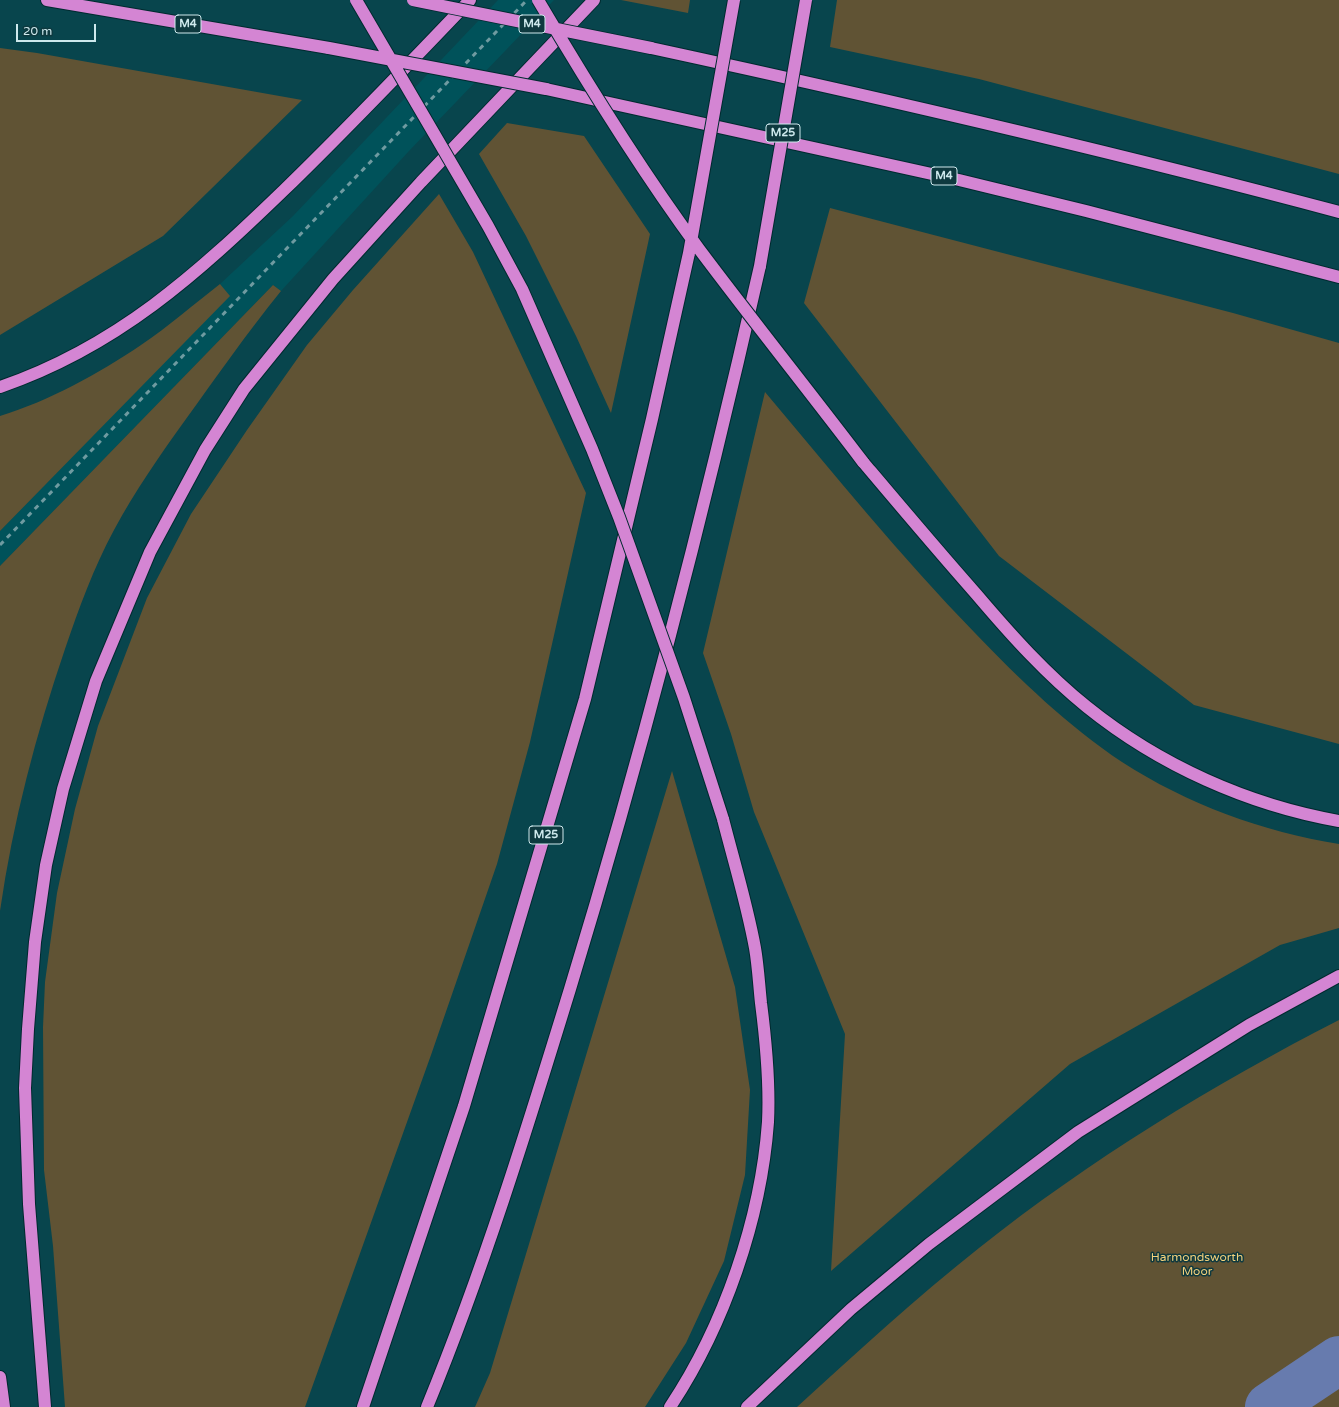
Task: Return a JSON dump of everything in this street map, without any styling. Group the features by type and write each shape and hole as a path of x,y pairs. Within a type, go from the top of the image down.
{"highway":[{"name":"M4","path":"47,0 329,48 546,89 959,180 1086,210 1339,277"},
{"path":"356,0 484,219 528,302 589,442 619,517 684,698 723,819 755,949 769,1080 768,1122 757,1195 740,1260 706,1343 670,1407"},
{"name":"M4","path":"413,0 651,48 863,94 1097,150 1339,212"},
{"path":"0,387 58,364 89,348 146,311 196,273 339,136 470,0"},
{"path":"538,0 593,93 699,248 863,462 947,562 1014,638 1080,701 1106,721 1149,750 1209,781 1280,807 1339,821"},
{"path":"45,1407 29,1204 25,1088 30,1013 35,942 46,865 63,789 96,681 150,552 205,450 244,389 338,274 421,182 594,0"},
{"name":"M25","path":"363,1407 464,1106 585,699 651,427 689,253 734,0"},
{"name":"M25","path":"427,1407 475,1280 512,1172 592,916 635,767 704,508 760,266 806,0"},
{"path":"747,1407 851,1309 923,1249 1078,1132 1249,1025 1339,976"},
{"path":"0,1377 4,1407"}],"shaded area":[{"path":"498,0 554,0 409,151 281,291 273,285 0,566 0,531 229,296 220,284 293,216"}],"green space":[{"path":"621,0 690,0 688,13"},
{"path":"837,0 1339,0 1339,174 979,79 830,47"},
{"path":"0,48 37,53 302,100 163,236 0,335"},
{"path":"507,123 584,136 650,234 611,413 576,336 526,236 479,154"},
{"path":"439,194 473,252 586,493 530,742 497,864 431,1055 305,1407 65,1407 53,1246 44,1170 43,1027 45,982 57,893 75,809 98,726 147,598 191,514 247,430 307,345 353,290"},
{"path":"830,208 1233,313 1339,343 1339,744 1194,705 999,556 804,303"},
{"path":"220,284 230,296 0,531 0,416 55,395 125,356 171,323"},
{"path":"273,285 281,291 232,355 148,473 114,530 93,573 54,681 26,778 5,877 0,911 0,566"},
{"path":"765,392 868,515 921,575 992,651 1045,702 1102,748 1122,762 1173,791 1226,814 1282,832 1339,844 1339,928 1280,945 1070,1064 831,1271 845,1034 754,812 731,734 703,653"},
{"path":"672,771 735,987 750,1090 745,1175 724,1261 686,1343 645,1407 475,1407 490,1373"},
{"name":"Harmondsworth Moor","path":"1339,1020 1339,1407 797,1407 932,1286 979,1248 1064,1184 1153,1125 1245,1071"}],"waterway":[{"path":"1269,1407 1339,1360"}],"railway":[{"path":"0,545 527,0"}]}
